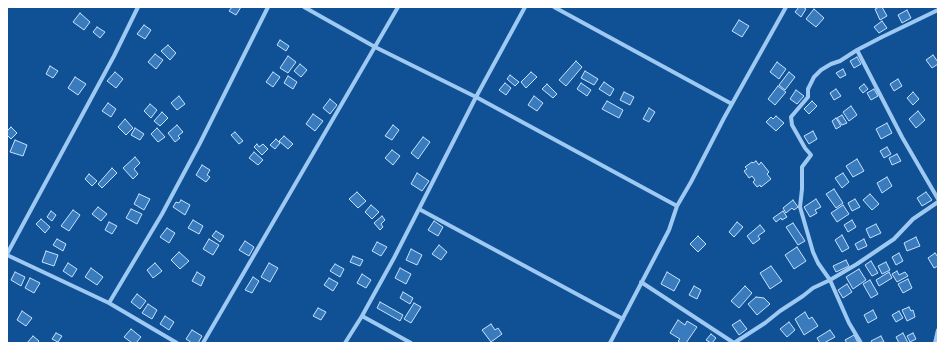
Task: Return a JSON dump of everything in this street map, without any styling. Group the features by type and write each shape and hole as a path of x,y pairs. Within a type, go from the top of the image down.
{"street":[{"path":"138,7 114,56 7,254 109,303 176,343"},
{"path":"109,303 162,214 200,143 268,7"},
{"path":"304,7 375,47 476,97 677,206"},
{"path":"203,343 398,7"},
{"path":"345,343 362,316 394,258 476,97 525,7"},
{"path":"554,7 732,104"},
{"path":"610,343 669,230 677,206 786,7"},
{"path":"861,343 849,323 830,280 818,263 801,214 802,167 811,155 792,126 791,117 808,97 808,89 814,77 820,70 840,61 882,37 938,10"},
{"path":"641,282 734,343 814,288 857,264 894,239 913,220 938,200 902,137 857,50"},
{"path":"419,209 623,318"},
{"path":"362,316 411,343"},
{"path":"935,343 938,330"}],"building":[{"path":"232,7 241,7 236,15 229,11"},
{"path":"799,7 806,9 801,17 795,12"},
{"path":"882,7 887,16 880,20 875,9"},
{"path":"814,9 824,18 816,27 806,19"},
{"path":"907,10 911,18 902,23 898,15"},
{"path":"80,13 90,22 84,30 73,22"},
{"path":"739,20 749,26 742,37 732,31"},
{"path":"882,21 887,28 879,33 874,27"},
{"path":"144,25 151,30 145,39 137,34"},
{"path":"97,27 105,32 100,38 93,32"},
{"path":"280,40 289,46 286,51 277,45"},
{"path":"168,45 176,53 170,60 161,51"},
{"path":"155,54 163,60 156,69 148,62"},
{"path":"933,55 938,64 932,68 926,60"},
{"path":"288,56 296,62 288,73 280,68"},
{"path":"857,57 861,64 854,68 850,61"},
{"path":"576,61 582,67 566,86 559,80"},
{"path":"777,62 786,69 779,79 770,72"},
{"path":"300,64 307,70 301,77 294,71"},
{"path":"50,66 58,71 53,78 46,74"},
{"path":"843,69 846,75 840,78 836,73"},
{"path":"585,71 598,79 594,85 581,78"},
{"path":"115,72 123,79 116,88 107,81"},
{"path":"273,72 280,77 273,87 266,82"},
{"path":"531,72 537,77 526,88 521,82"},
{"path":"789,72 795,77 785,90 779,85"},
{"path":"510,75 519,82 515,86 507,79"},
{"path":"288,76 297,82 293,89 284,83"},
{"path":"75,77 86,84 78,95 68,88"},
{"path":"898,79 902,86 894,91 890,84"},
{"path":"604,82 614,89 610,96 599,89"},
{"path":"505,83 511,88 506,95 499,90"},
{"path":"581,83 591,90 587,96 577,89"},
{"path":"547,84 557,94 553,98 542,89"},
{"path":"864,84 868,89 863,93 859,88"},
{"path":"778,86 786,92 775,105 768,99"},
{"path":"836,89 841,96 834,100 830,93"},
{"path":"874,89 878,96 871,100 867,93"},
{"path":"796,90 804,96 797,104 790,99"},
{"path":"624,92 634,97 630,105 620,100"},
{"path":"913,92 919,99 913,105 907,98"},
{"path":"179,96 185,104 177,110 171,103"},
{"path":"534,96 543,103 537,111 528,105"},
{"path":"330,99 337,105 330,114 323,108"},
{"path":"607,101 623,110 619,118 602,109"},
{"path":"812,101 817,106 809,114 804,109"},
{"path":"108,103 116,109 111,117 102,111"},
{"path":"150,104 157,110 151,118 144,111"},
{"path":"851,106 857,115 849,121 843,112"},
{"path":"649,108 655,112 649,122 643,119"},
{"path":"918,111 925,120 916,128 909,119"},
{"path":"162,112 168,118 160,126 154,121"},
{"path":"313,114 323,121 315,131 306,124"},
{"path":"842,115 847,123 842,125 837,118"},
{"path":"776,116 784,123 776,131 766,122 771,117 773,119"},
{"path":"836,118 841,126 836,129 832,121"},
{"path":"125,119 133,128 126,135 118,127"},
{"path":"887,123 892,133 881,139 876,129"},
{"path":"177,125 183,132 178,136 180,138 175,142 168,133"},
{"path":"393,125 399,130 392,140 385,136"},
{"path":"11,127 17,133 11,139 7,135 7,131"},
{"path":"135,128 144,134 140,140 131,135"},
{"path":"157,128 165,137 158,142 151,134"},
{"path":"813,131 817,139 809,144 804,136"},
{"path":"235,132 243,141 239,144 231,135"},
{"path":"284,136 293,144 288,149 279,141"},
{"path":"423,137 430,142 418,159 411,153"},
{"path":"276,139 280,143 275,149 270,145"},
{"path":"15,140 27,145 23,156 10,152"},
{"path":"257,144 259,147 263,144 268,149 262,155 254,147"},
{"path":"887,147 891,154 884,158 880,151"},
{"path":"392,150 400,156 393,165 385,158"},
{"path":"254,152 263,160 258,165 249,158"},
{"path":"897,154 901,161 892,165 889,158"},
{"path":"135,157 140,163 134,169 138,174 133,179 123,168"},
{"path":"857,159 864,171 853,177 846,166"},
{"path":"756,161 759,165 761,162 769,172 767,174 771,179 761,187 760,185 757,187 753,182 755,180 752,176 749,178 744,171 747,169 745,167"},
{"path":"202,165 210,170 207,175 210,177 206,182 196,175"},
{"path":"112,168 117,173 102,188 98,184"},
{"path":"417,173 429,181 422,191 411,184"},
{"path":"843,173 849,182 842,188 835,178"},
{"path":"89,174 97,181 92,186 85,179"},
{"path":"887,177 892,186 882,193 877,183"},
{"path":"834,189 843,203 836,208 826,194"},
{"path":"357,192 366,201 358,208 349,199"},
{"path":"926,192 932,200 922,206 917,198"},
{"path":"139,194 150,199 144,210 134,204"},
{"path":"870,194 879,204 872,210 863,200"},
{"path":"816,199 821,207 815,210 817,213 810,217 804,207"},
{"path":"855,199 860,207 852,211 848,203"},
{"path":"181,200 190,205 185,215 173,207 176,202 179,203"},
{"path":"793,200 798,207 794,210 792,208 786,213 783,208"},
{"path":"371,205 379,212 372,219 365,212"},
{"path":"843,205 849,214 837,222 831,213"},
{"path":"98,207 107,214 101,221 92,214"},
{"path":"131,209 142,214 137,224 126,218"},
{"path":"73,210 80,215 69,231 61,226"},
{"path":"51,211 56,215 52,221 47,217"},
{"path":"783,211 787,217 782,220 781,218 776,222 773,218"},
{"path":"382,216 385,220 381,224 383,227 380,230 374,223"},
{"path":"41,219 50,227 45,233 36,224"},
{"path":"193,220 203,226 199,234 188,228"},
{"path":"852,220 856,227 848,232 844,225"},
{"path":"434,221 443,227 438,236 428,230"},
{"path":"109,222 117,226 112,234 105,230"},
{"path":"737,222 743,227 734,237 729,232"},
{"path":"793,223 805,241 798,245 786,227"},
{"path":"876,224 881,233 870,238 866,229"},
{"path":"760,225 765,231 758,236 760,239 753,244 747,236"},
{"path":"167,228 175,233 169,243 160,237"},
{"path":"216,231 224,236 220,242 212,236"},
{"path":"842,235 849,248 842,252 835,240"},
{"path":"698,236 706,244 698,252 690,244"},
{"path":"916,237 920,246 907,251 904,243"},
{"path":"57,239 66,244 63,251 53,245"},
{"path":"209,239 219,245 213,255 203,249"},
{"path":"864,239 867,246 858,250 855,244"},
{"path":"245,241 254,247 249,256 239,250"},
{"path":"377,242 387,247 381,256 372,251"},
{"path":"439,245 447,252 441,260 432,254"},
{"path":"797,247 806,261 794,269 785,255"},
{"path":"411,249 422,255 417,265 406,260"},
{"path":"46,251 58,255 54,266 42,262"},
{"path":"179,252 189,261 180,269 171,260"},
{"path":"899,253 903,261 896,265 892,257"},
{"path":"935,253 938,257 938,266 934,268 928,258"},
{"path":"353,256 363,260 360,266 350,262"},
{"path":"846,260 849,266 836,272 833,266"},
{"path":"871,261 878,273 872,276 865,265"},
{"path":"886,262 890,270 882,274 878,266"},
{"path":"68,263 77,269 72,277 63,271"},
{"path":"155,263 162,271 153,278 147,270"},
{"path":"269,263 278,268 270,282 261,277"},
{"path":"335,264 344,269 340,277 330,271"},
{"path":"771,266 782,281 770,289 760,273"},
{"path":"91,268 103,277 97,285 85,277"},
{"path":"400,268 411,274 406,284 395,278"},
{"path":"859,269 866,280 853,289 846,277"},
{"path":"897,271 899,275 905,272 908,276 897,282 892,274"},
{"path":"15,272 25,277 21,286 11,280"},
{"path":"197,272 205,277 201,286 192,281"},
{"path":"667,272 680,280 674,291 661,284"},
{"path":"889,272 892,278 879,286 876,280"},
{"path":"362,274 371,280 366,288 357,283"},
{"path":"253,277 259,281 252,293 245,290"},
{"path":"30,278 40,283 34,293 25,288"},
{"path":"329,278 338,283 333,291 324,285"},
{"path":"908,279 912,288 903,293 898,284"},
{"path":"870,280 878,294 871,298 863,284"},
{"path":"847,284 852,292 843,298 838,290"},
{"path":"694,286 701,290 697,299 689,295"},
{"path":"745,286 752,293 739,308 731,301"},
{"path":"403,292 413,298 410,304 400,298"},
{"path":"137,294 146,301 140,309 131,302"},
{"path":"756,297 764,298 770,304 757,315 748,304"},
{"path":"380,302 403,315 400,321 377,308"},
{"path":"414,303 421,307 411,323 404,319"},
{"path":"148,304 157,310 152,319 142,313"},
{"path":"909,307 911,311 913,310 915,317 907,321 902,310"},
{"path":"318,308 326,312 321,320 313,316"},
{"path":"873,310 877,318 868,323 864,315"},
{"path":"22,311 32,318 26,326 17,320"},
{"path":"899,311 903,318 896,322 892,315"},
{"path":"805,312 809,319 812,317 818,326 804,335 795,319"},
{"path":"165,316 174,322 169,330 160,324"},
{"path":"678,320 685,325 687,321 697,327 686,343 681,343 678,341 680,339 670,333"},
{"path":"740,320 747,329 739,335 732,325"},
{"path":"789,322 795,330 787,337 780,329"},
{"path":"491,324 495,330 498,328 502,334 491,342 482,330"},
{"path":"131,329 141,337 136,343 132,343 124,337"},
{"path":"192,330 202,336 198,343 192,343 186,339"},
{"path":"830,330 835,337 824,343 820,343 817,338"},
{"path":"56,333 62,336 58,342 52,339"},
{"path":"903,333 908,343 899,343 896,337"},
{"path":"913,333 916,339 910,342 907,336"},
{"path":"711,334 716,338 712,343 706,340"},
{"path":"854,335 858,343 847,343 845,340"},
{"path":"33,336 39,341 37,343 27,343"},
{"path":"881,336 884,342 872,343 871,341"}]}
